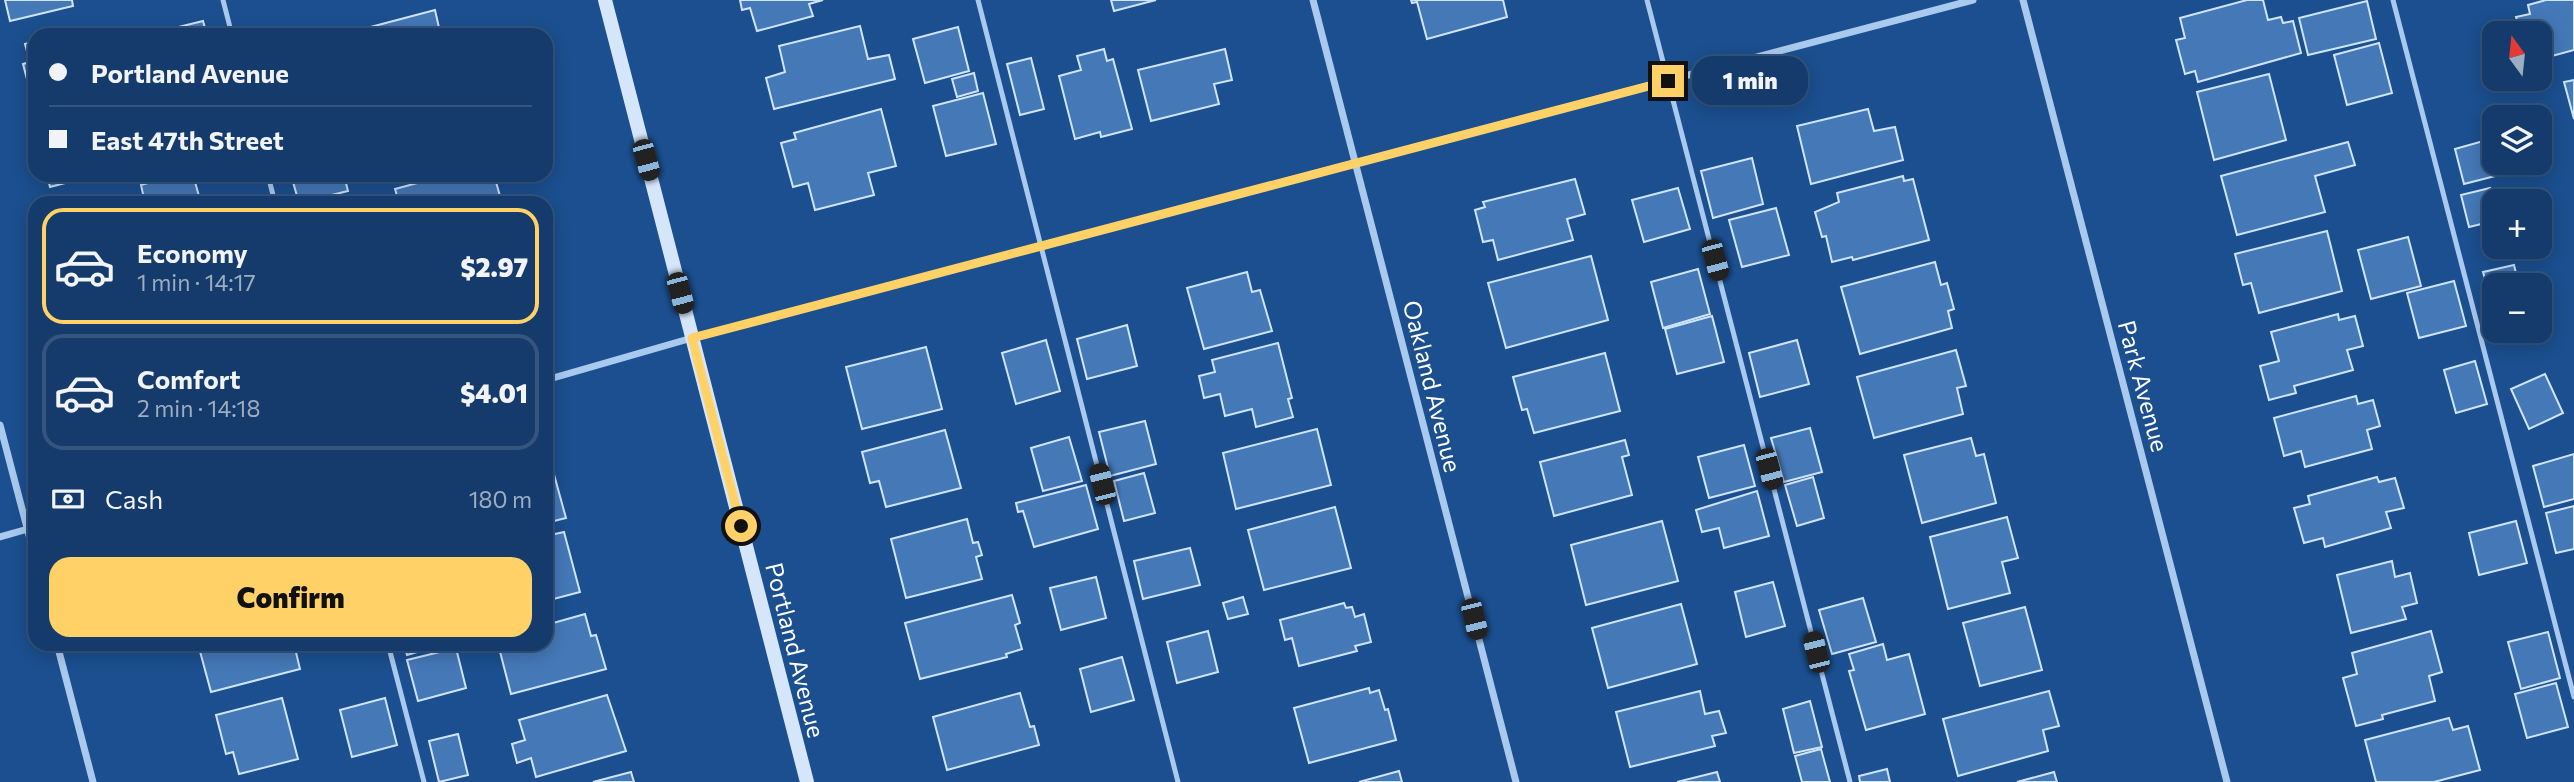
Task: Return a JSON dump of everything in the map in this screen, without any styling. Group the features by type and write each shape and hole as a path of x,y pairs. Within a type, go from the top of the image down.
{"street":[{"name":"Portland Avenue","path":"605,0 807,782"},
{"name":"Oakland Avenue","path":"1313,0 1516,782"},
{"path":"553,378 692,338 1973,0"},
{"name":"Park Avenue","path":"2023,0 2227,782"},
{"path":"0,425 28,518"},
{"path":"0,537 28,529"},
{"path":"59,651 93,782"}],"lane":[{"path":"223,0 230,28"},
{"path":"978,0 1178,782"},
{"path":"1647,0 1850,782"},
{"path":"2393,0 2574,697"},
{"path":"390,651 424,782"}],"building":[{"path":"5,0 72,0 73,6 10,21"},
{"path":"740,0 823,0 809,4 813,16 757,31 750,8 742,10"},
{"path":"1111,0 1156,0 1114,11"},
{"path":"1411,0 1503,0 1507,17 1427,39 1417,2 1412,3"},
{"path":"2247,0 2263,0 2268,20 2281,17 2283,23 2293,21 2301,53 2198,82 2195,71 2185,74 2176,40 2185,38 2180,18"},
{"path":"2546,0 2574,0 2574,50 2552,56 2552,21 2517,21 2516,17 2530,14 2528,5"},
{"path":"2367,1 2376,39 2308,55 2299,18"},
{"path":"435,10 439,28 367,28"},
{"path":"203,21 205,28 174,28"},
{"path":"860,26 868,59 889,55 895,79 774,109 766,78 785,72 779,46"},
{"path":"958,27 969,71 925,83 913,39"},
{"path":"2379,43 2392,93 2347,105 2334,55"},
{"path":"1104,49 1107,61 1113,59 1132,129 1101,137 1100,132 1075,139 1059,76 1081,70 1077,56"},
{"path":"1225,49 1232,80 1214,84 1219,104 1151,121 1138,70"},
{"path":"1031,58 1044,109 1020,115 1007,64"},
{"path":"28,63 28,83 23,64"},
{"path":"974,73 978,91 957,97 952,79"},
{"path":"2269,74 2286,140 2214,160 2197,92"},
{"path":"2574,80 2574,119 2564,82"},
{"path":"983,93 996,144 946,156 933,106"},
{"path":"881,109 896,166 868,173 874,195 815,210 808,183 793,187 781,143 796,139 794,133"},
{"path":"1868,109 1874,131 1895,127 1903,160 1811,184 1797,126"},
{"path":"2482,141 2482,175 2499,175 2464,184 2455,149"},
{"path":"2348,142 2355,165 2315,176 2325,212 2237,235 2221,176"},
{"path":"1752,158 1763,204 1713,218 1701,171"},
{"path":"1903,176 1904,181 1913,179 1929,240 1853,260 1852,257 1832,262 1826,236 1822,237 1815,212 1839,202 1837,193"},
{"path":"1575,179 1585,214 1567,219 1573,240 1498,260 1493,240 1483,242 1475,210 1485,207 1483,202"},
{"path":"49,182 69,182 50,187"},
{"path":"152,182 195,182 199,196 143,196 141,185"},
{"path":"293,182 346,182 348,191 328,196 297,196"},
{"path":"421,182 496,182 500,196 397,196 395,189"},
{"path":"1678,188 1690,229 1644,242 1632,200"},
{"path":"2482,190 2482,224 2469,227 2461,195"},
{"path":"1776,208 1789,255 1742,267 1729,220"},
{"path":"2327,231 2342,291 2259,313 2251,283 2243,285 2235,254"},
{"path":"2408,237 2421,286 2371,299 2358,250"},
{"path":"1591,256 1608,320 1506,348 1488,283"},
{"path":"1935,262 1941,285 1947,283 1954,309 1948,311 1952,328 1860,354 1841,287"},
{"path":"2514,265 2516,273 2483,273"},
{"path":"1698,269 1710,314 1663,328 1651,282"},
{"path":"1247,272 1252,292 1260,290 1272,331 1204,349 1187,288"},
{"path":"2454,281 2466,326 2419,338 2407,293"},
{"path":"2338,314 2339,320 2355,316 2363,346 2347,350 2353,370 2294,386 2296,393 2269,400 2260,366 2279,361 2271,332"},
{"path":"1712,316 1724,362 1677,374 1665,329"},
{"path":"1127,325 1137,366 1087,379 1077,339"},
{"path":"1046,340 1060,391 1016,404 1002,353"},
{"path":"1797,340 1809,384 1760,397 1749,353"},
{"path":"1278,343 1292,398 1288,399 1293,417 1256,427 1252,409 1225,416 1220,394 1204,398 1199,376 1215,372 1212,360"},
{"path":"926,347 942,409 862,429 846,367"},
{"path":"1956,350 1966,386 1957,388 1963,414 1874,438 1857,377"},
{"path":"1605,353 1620,411 1534,433 1527,409 1522,410 1513,377"},
{"path":"2475,361 2487,404 2456,413 2444,370"},
{"path":"2545,374 2563,413 2529,429 2511,389"},
{"path":"2356,396 2358,404 2373,400 2380,426 2367,430 2372,449 2305,467 2301,451 2284,456 2274,418"},
{"path":"1145,421 1156,464 1110,476 1099,432"},
{"path":"1810,428 1822,472 1784,482 1771,438"},
{"path":"1317,429 1331,485 1236,509 1223,453"},
{"path":"945,430 961,488 886,507 879,481 870,483 862,452"},
{"path":"1069,437 1082,481 1043,491 1031,448"},
{"path":"1971,438 1976,456 1984,454 1996,503 1922,523 1904,455"},
{"path":"1625,440 1629,455 1622,457 1632,495 1554,516 1540,462"},
{"path":"1744,445 1755,486 1709,498 1698,457"},
{"path":"2574,454 2574,499 2544,507 2533,466"},
{"path":"553,471 566,518 553,521"},
{"path":"1144,473 1155,513 1124,521 1114,481"},
{"path":"1813,477 1824,518 1797,526 1785,485"},
{"path":"2377,477 2379,482 2395,478 2404,508 2386,512 2391,528 2325,547 2323,538 2304,543 2294,508 2310,504 2308,496"},
{"path":"1086,485 1098,529 1034,547 1023,511 1018,512 1016,503"},
{"path":"1757,491 1769,536 1724,548 1719,528 1702,532 1696,510"},
{"path":"2574,506 2574,549 2556,553 2546,513"},
{"path":"1335,507 1351,568 1264,590 1248,530"},
{"path":"2007,517 2018,558 2002,562 2010,593 1948,609 1930,537"},
{"path":"967,519 973,543 978,542 982,555 976,557 982,579 906,598 891,539"},
{"path":"1662,521 1678,581 1586,605 1571,545"},
{"path":"2516,521 2527,563 2479,575 2469,533"},
{"path":"564,532 580,592 553,599 553,534"},
{"path":"1190,548 1200,585 1143,599 1134,561"},
{"path":"2392,561 2395,577 2410,573 2417,603 2402,607 2406,619 2351,633 2337,575"},
{"path":"1096,577 1106,618 1061,630 1050,588"},
{"path":"1773,582 1785,626 1746,637 1735,592"},
{"path":"1012,595 1020,623 1015,625 1022,649 1006,654 1007,657 920,679 905,623"},
{"path":"1243,597 1248,614 1228,619 1223,603"},
{"path":"1863,598 1876,642 1832,654 1819,610"},
{"path":"1344,603 1346,608 1352,607 1355,617 1364,614 1371,642 1355,646 1357,651 1299,666 1292,638 1285,640 1280,620"},
{"path":"1681,604 1697,664 1608,688 1592,628"},
{"path":"2025,607 2042,670 1980,686 1963,623"},
{"path":"585,614 591,636 596,635 606,669 511,694 500,651 553,651 553,623"},
{"path":"1208,631 1218,672 1177,683 1167,642"},
{"path":"2431,631 2442,672 2429,676 2435,701 2382,715 2383,719 2356,726 2343,678 2357,674 2352,653"},
{"path":"2548,632 2560,678 2521,689 2508,642"},
{"path":"1883,644 1887,660 1909,654 1925,714 1866,730 1849,671 1854,670 1849,654"},
{"path":"200,651 296,651 300,669 211,692"},
{"path":"444,651 457,651 466,688 418,701 407,660"},
{"path":"1122,657 1134,700 1091,712 1080,669"},
{"path":"2556,683 2568,727 2527,738 2515,694"},
{"path":"1369,688 1370,693 1379,690 1385,710 1388,709 1396,740 1309,763 1294,708"},
{"path":"1700,691 1705,714 1719,711 1726,733 1712,736 1715,746 1630,767 1616,712"},
{"path":"2049,691 2059,726 2043,730 2048,751 1958,776 1943,719"},
{"path":"1020,693 1030,727 1034,726 1039,745 947,770 933,717"},
{"path":"607,695 626,751 536,777 531,758 517,763 512,744 525,740 519,720"},
{"path":"282,698 298,759 239,774 233,752 226,754 216,715"},
{"path":"385,698 397,745 352,757 340,710"},
{"path":"1810,701 1822,747 1794,753 1783,709"},
{"path":"2449,718 2453,730 2468,726 2480,770 2434,782 2376,782 2365,740"},
{"path":"458,734 468,775 439,782 429,741"},
{"path":"1821,749 1830,782 1802,782 1795,756"},
{"path":"1887,769 1890,782 1860,782 1859,776"},
{"path":"1399,771 1402,782 1359,782"},
{"path":"631,772 634,782 593,782"},
{"path":"1717,772 1720,782 1677,782"},
{"path":"2054,772 2057,782 2017,782"}],"route":[{"path":"741,526 692,338 1668,81"}]}
